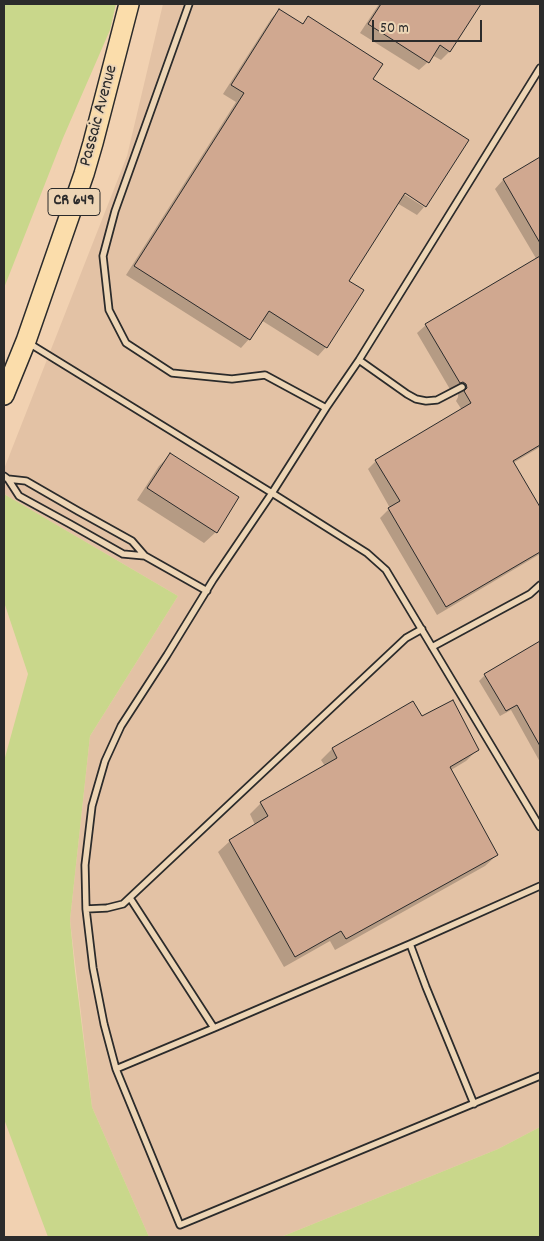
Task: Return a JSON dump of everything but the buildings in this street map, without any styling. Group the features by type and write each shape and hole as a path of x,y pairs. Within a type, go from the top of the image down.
{"main road":[{"name":"Passaic Avenue","path":"4,395 26,341 84,174 129,4"}],"lane":[{"path":"189,4 112,220 103,256 109,310 126,342 172,373 232,379 264,375 326,408"},
{"path":"540,68 359,360 121,726 105,761 92,806 85,865 86,909 93,968 104,1024 116,1069 180,1225 540,1076"},
{"path":"26,341 272,493 376,560 386,570 540,827"},
{"path":"359,360 416,399 426,401 437,400 462,387"},
{"path":"6,478 26,481 132,541 145,556 207,591"},
{"path":"6,478 19,496 123,554 145,556"},
{"path":"432,647 530,594 540,585"},
{"path":"86,909 107,908 123,904 406,638 422,629"},
{"path":"116,1069 410,944 540,886"},
{"path":"130,898 214,1028"},
{"path":"410,944 474,1104"}],"shaded area":[{"path":"163,4 540,4 540,1127 498,1149 281,1237 149,1237 92,1107 70,920 90,736 178,596 4,494 4,469 127,156"}],"green space":[{"path":"4,4 116,4 110,30 63,138 4,288"},
{"path":"4,494 178,596 90,736 70,920 92,1107 149,1237 48,1237 4,1119 4,761 28,674 4,602"},
{"path":"540,1127 540,1237 281,1237 498,1149"}]}
